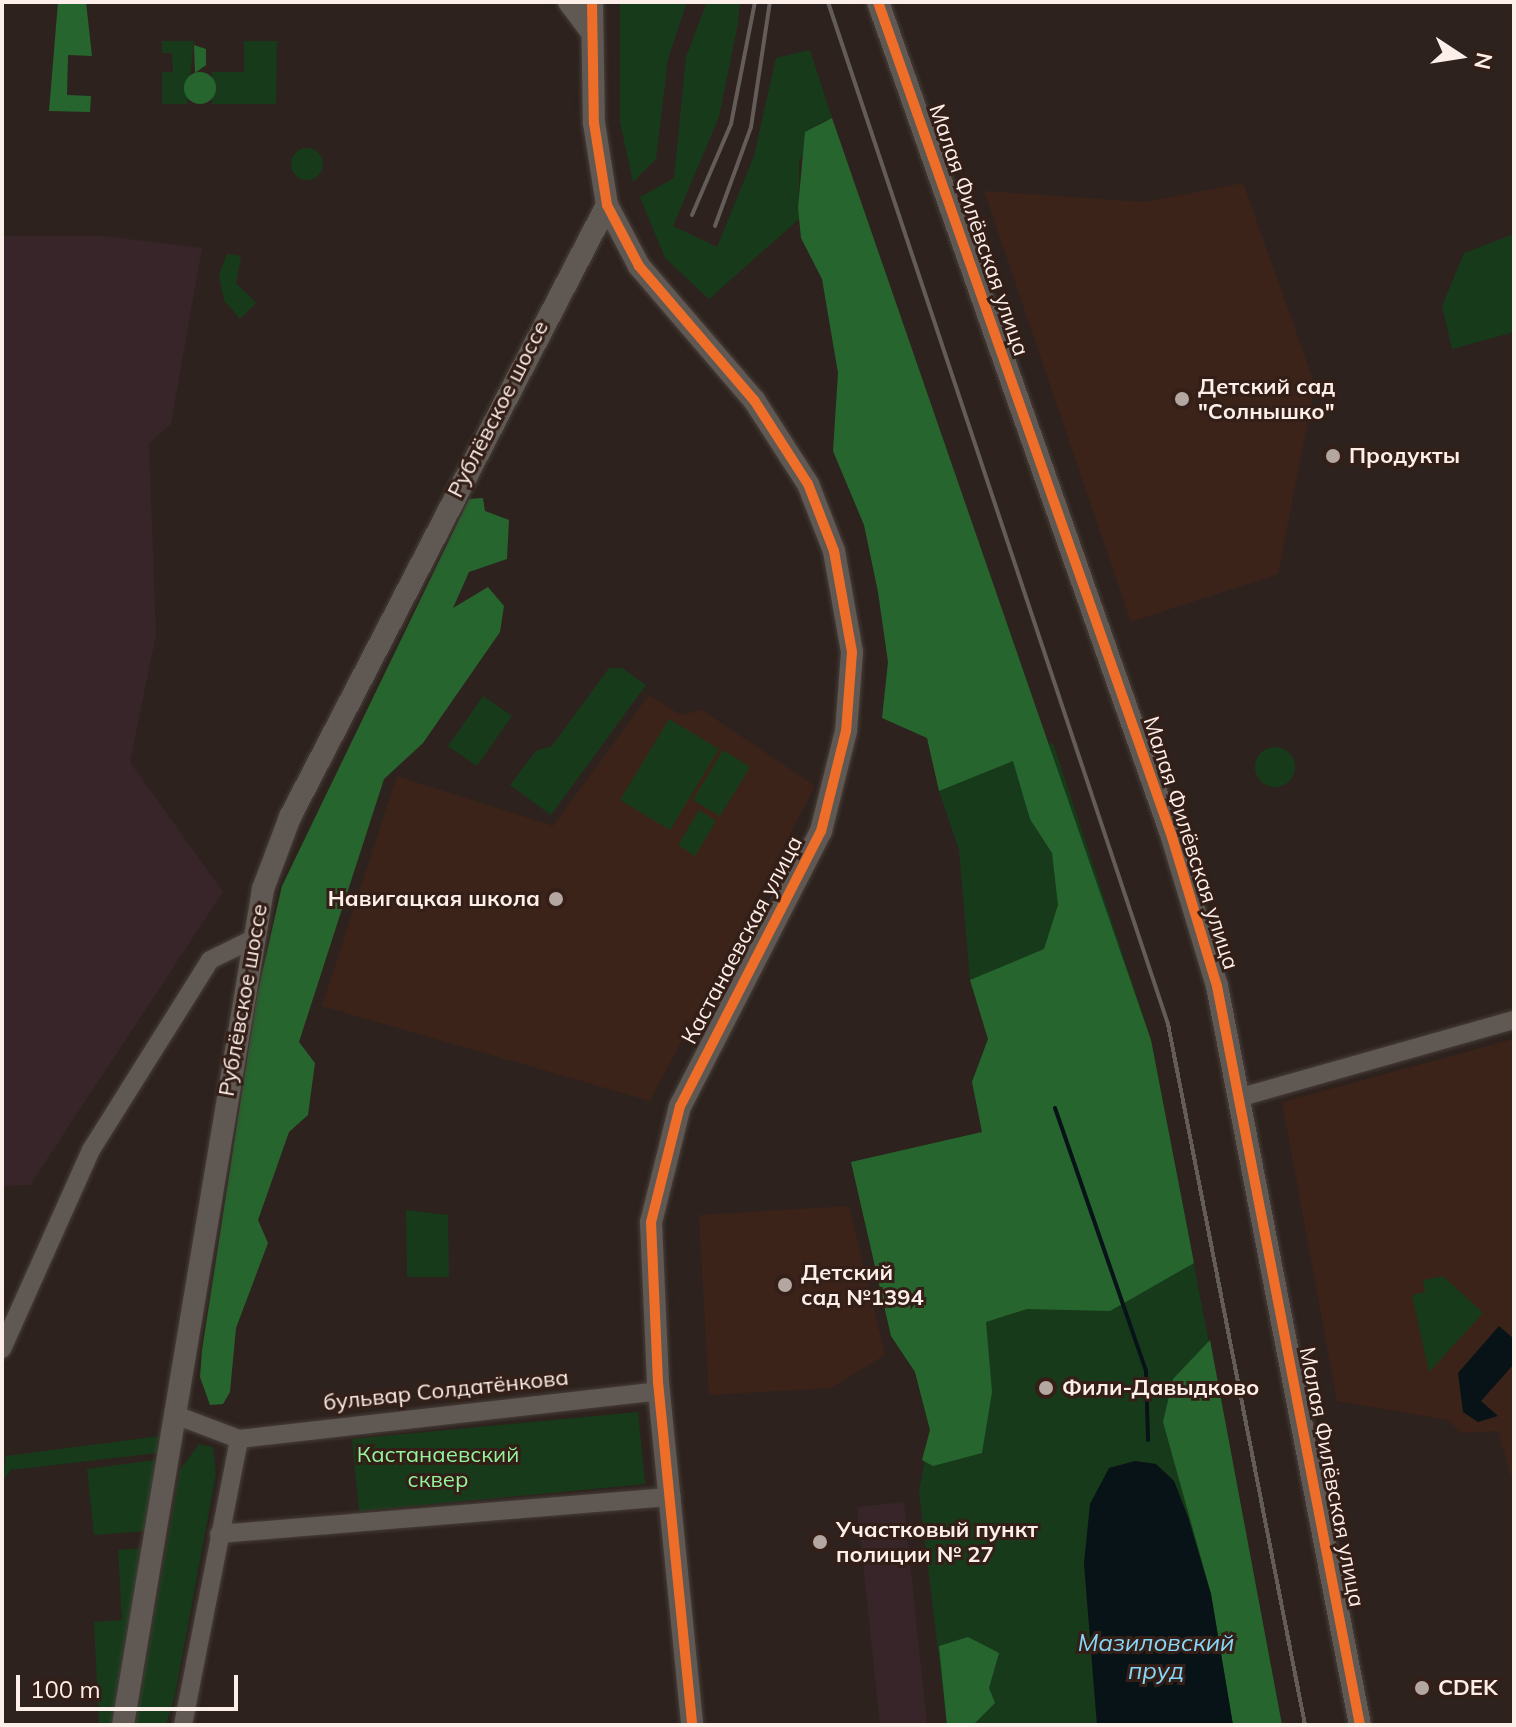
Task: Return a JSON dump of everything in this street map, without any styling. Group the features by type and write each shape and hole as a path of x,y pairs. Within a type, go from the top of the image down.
{"street":[{"path":"569,2 592,32"},
{"name":"Кастанаевская улица","path":"592,2 596,149 607,205 639,266 754,400 808,484 834,551 852,652 846,731 821,831 703,1056 661,1171 649,1254 658,1391 692,1725"},
{"name":"Малая Филёвская улица","path":"878,2 1172,837 1217,986 1360,1725"},
{"name":"Рублёвское шоссе","path":"123,1725 134,1686 178,1416 249,941 290,817 607,205"},
{"path":"2,1349 91,1150 210,960 249,941"},
{"path":"1238,1098 1514,1020"},
{"name":"бульвар Солдатёнкова","path":"239,1439 658,1391"},
{"path":"178,1416 239,1439 183,1725"},
{"path":"219,1534 671,1497"}],"shaded area":[{"name":"Детский сад \"Солнышко\"","path":"1243,183 1315,385 1278,574 1131,622 984,191 1145,202"},
{"path":"2,236 104,236 202,248 171,424 149,443 156,635 130,762 223,892 30,1185 2,1186"},
{"name":"Навигацкая школа","path":"649,695 681,715 702,710 815,786 650,1101 322,1006 397,776 553,826"},
{"path":"1514,1039 1514,1489 1499,1431 1461,1433 1448,1420 1337,1401 1282,1102"},
{"name":"Детский сад №1394","path":"849,1206 885,1355 831,1388 709,1395 699,1215"},
{"path":"904,1502 927,1725 880,1725 857,1507"}],"green space":[{"path":"58,2 86,2 92,56 68,55 67,95 91,96 90,112 49,111"},
{"path":"620,2 687,2 668,59 656,159 633,182 620,122"},
{"path":"707,2 740,2 738,23 719,117 673,226 717,247 754,156 776,58 810,50 832,118 818,124 799,162 799,219 709,299 665,258 640,197 674,178 686,57"},
{"path":"162,41 194,41 187,104 162,104 162,72 173,72 172,53 162,53"},
{"path":"244,41 277,41 276,104 212,104 212,72 244,72"},
{"path":"194,45 206,49 206,65 195,73"},
{"path":"200,72 211,77 216,88 211,99 200,104 189,99 184,88 189,77"},
{"path":"832,118 1151,1040 1194,1263 1110,1311 1027,1309 986,1322 992,1392 982,1453 933,1466 922,1460 930,1430 915,1372 891,1336 851,1162 982,1132 972,1082 988,1039 970,980 1044,949 1058,905 1052,853 1030,819 1013,761 939,791 927,738 882,718 888,662 878,592 864,525 833,451 838,373 822,279 801,238 798,208 805,132"},
{"path":"307,148 318,153 323,164 318,175 307,180 296,175 291,164 296,153"},
{"path":"1514,234 1514,332 1452,349 1442,306 1464,253"},
{"path":"227,254 241,256 236,283 256,303 240,319 224,300 219,275"},
{"path":"483,498 485,511 509,520 507,559 469,572 453,608 488,587 504,606 500,632 423,743 384,779 299,1042 315,1063 308,1115 289,1132 258,1220 268,1243 236,1328 230,1392 223,1404 210,1405 200,1377 202,1350 257,995 282,886 469,499"},
{"path":"609,668 622,668 646,685 551,815 510,785 536,751 552,746"},
{"path":"483,696 512,716 477,766 448,746"},
{"path":"669,719 719,749 670,830 620,800"},
{"path":"1053,743 1151,1040 1282,1725 1233,1725 1188,1517 1174,1481 1156,1464 1135,1461 1084,1563 1097,1725 947,1725 919,1492 930,1431 915,1372 891,1336 851,1162 982,1132 972,1082 988,1039 970,980 959,850 939,791"},
{"path":"1275,747 1289,753 1295,767 1289,781 1275,787 1261,781 1255,767 1261,753"},
{"path":"723,750 750,767 720,816 693,800"},
{"path":"699,810 716,821 695,856 678,845"},
{"path":"406,1210 448,1215 449,1277 407,1277"},
{"path":"1443,1276 1483,1313 1429,1372 1412,1295 1425,1292 1423,1280"},
{"path":"1210,1340 1282,1725 1233,1725 1211,1594 1163,1422 1173,1379"},
{"name":"Кастанаевский сквер","path":"638,1412 645,1484 359,1511 352,1439"},
{"path":"160,1436 157,1453 11,1470 2,1482 6,1456"},
{"path":"199,1444 213,1447 216,1474 175,1695 166,1725 135,1725 180,1470"},
{"path":"156,1460 146,1531 94,1535 87,1469"},
{"path":"144,1548 119,1698 111,1725 99,1725 94,1622 122,1620 118,1550"},
{"path":"968,1637 999,1653 989,1688 995,1703 973,1725 947,1725 939,1646"}],"water":[{"path":"1499,1326 1514,1339 1514,1364 1481,1401 1498,1416 1478,1422 1463,1412 1458,1373"},
{"name":"Мазиловский пруд","path":"1135,1461 1156,1464 1174,1481 1188,1517 1211,1594 1233,1725 1097,1725 1084,1563 1090,1504 1109,1468"}],"waterway":[{"path":"1055,1108 1146,1371 1148,1440"}],"railway":[{"path":"692,215 731,124 755,2"},
{"path":"715,226 751,127 770,2"},
{"path":"828,2 1168,1024 1305,1725"}],"cycle path":[{"path":"592,2 594,123 607,205 639,266 754,400 808,484 834,551 852,652 846,731 821,831 680,1106 651,1222 658,1382 692,1725"},
{"path":"878,2 1172,837 1217,986 1360,1725"}],"place":[{"name":"Детский сад \"Солнышко\"","path":"1182,399"},
{"name":"Продукты","path":"1333,456"},
{"name":"Навигацкая школа","path":"556,899"},
{"name":"Детский сад №1394","path":"785,1285"},
{"name":"Фили-Давыдково","path":"1046,1388"},
{"name":"Участковый пункт полиции № 27","path":"820,1542"},
{"name":"CDEK","path":"1422,1688"}]}
